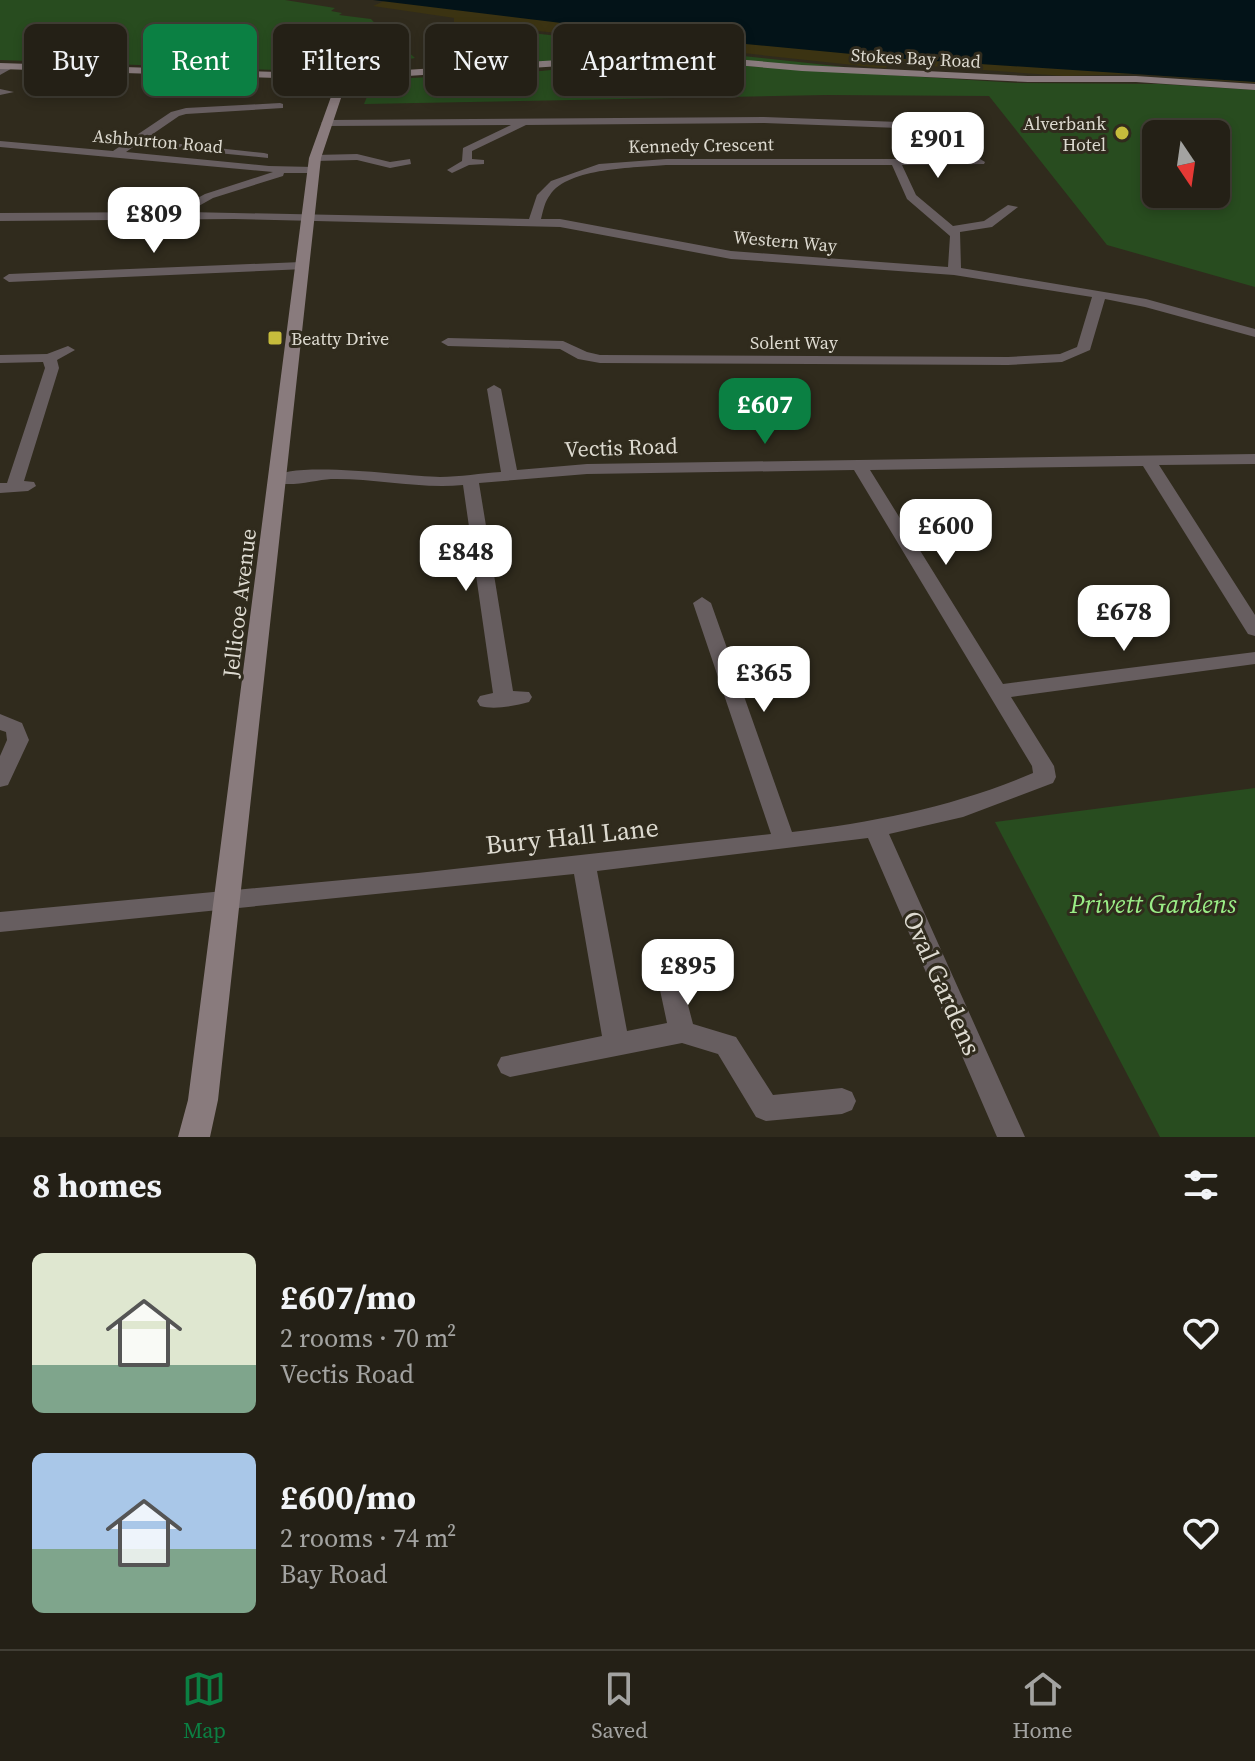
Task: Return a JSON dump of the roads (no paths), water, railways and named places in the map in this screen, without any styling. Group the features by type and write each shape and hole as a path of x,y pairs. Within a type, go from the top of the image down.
{"street":[{"name":"Stokes Bay Road","path":"409,73 531,67 640,56 994,78 1136,79 1255,87"},
{"name":"Stokes Bay Road","path":"4,68 273,75"},
{"name":"Jellicoe Avenue","path":"194,1137 203,1100 228,901 314,164 336,96"},
{"path":"115,155 175,114 280,106"},
{"path":"326,123 778,120 953,127"},
{"path":"467,162 467,150 472,146 523,122"},
{"path":"135,142 264,156"},
{"name":"Ashburton Road","path":"0,144 290,171 357,157 390,165 406,164 406,161"},
{"path":"452,170 467,162 480,162"},
{"name":"Kennedy Crescent","path":"534,221 543,195 555,183 599,167 666,162 980,163"},
{"path":"896,163 911,197 956,235 954,271"},
{"path":"173,215 209,196 290,171"},
{"path":"952,230 988,224 1008,210 987,209"},
{"name":"Western Way","path":"0,217 308,216 534,221 581,226 731,255 954,271 1100,294 1255,333"},
{"path":"9,278 301,266"},
{"name":"Solent Way","path":"448,342 563,345 583,356 600,359 1008,361 1062,358 1083,350 1100,294"},
{"path":"0,359 49,358 68,350"},
{"path":"14,487 52,368 49,358"},
{"path":"496,389 510,474"},
{"name":"Vectis Road","path":"278,479 332,474 440,482 587,469 1255,459"},
{"path":"1148,461 1255,630"},
{"path":"859,465 998,692 1255,658"},
{"path":"470,480 504,699"},
{"path":"702,603 784,840"},
{"name":"Bury Hall Lane","path":"0,922 584,864 875,828 962,808 1045,777 1043,766 998,692"},
{"path":"0,721 15,728 18,740 0,779"},
{"name":"Oval Gardens","path":"875,828 1011,1137"},
{"path":"584,864 616,1043"},
{"path":"673,990 682,1032"},
{"path":"510,1065 682,1032 727,1045 766,1108 842,1101"}],"place":[{"name":"Alverbank Hotel","path":"1122,133"},
{"name":"Beatty Drive","path":"275,338"}],"park label":[{"name":"Privett Gardens","path":"1153,904"}]}
